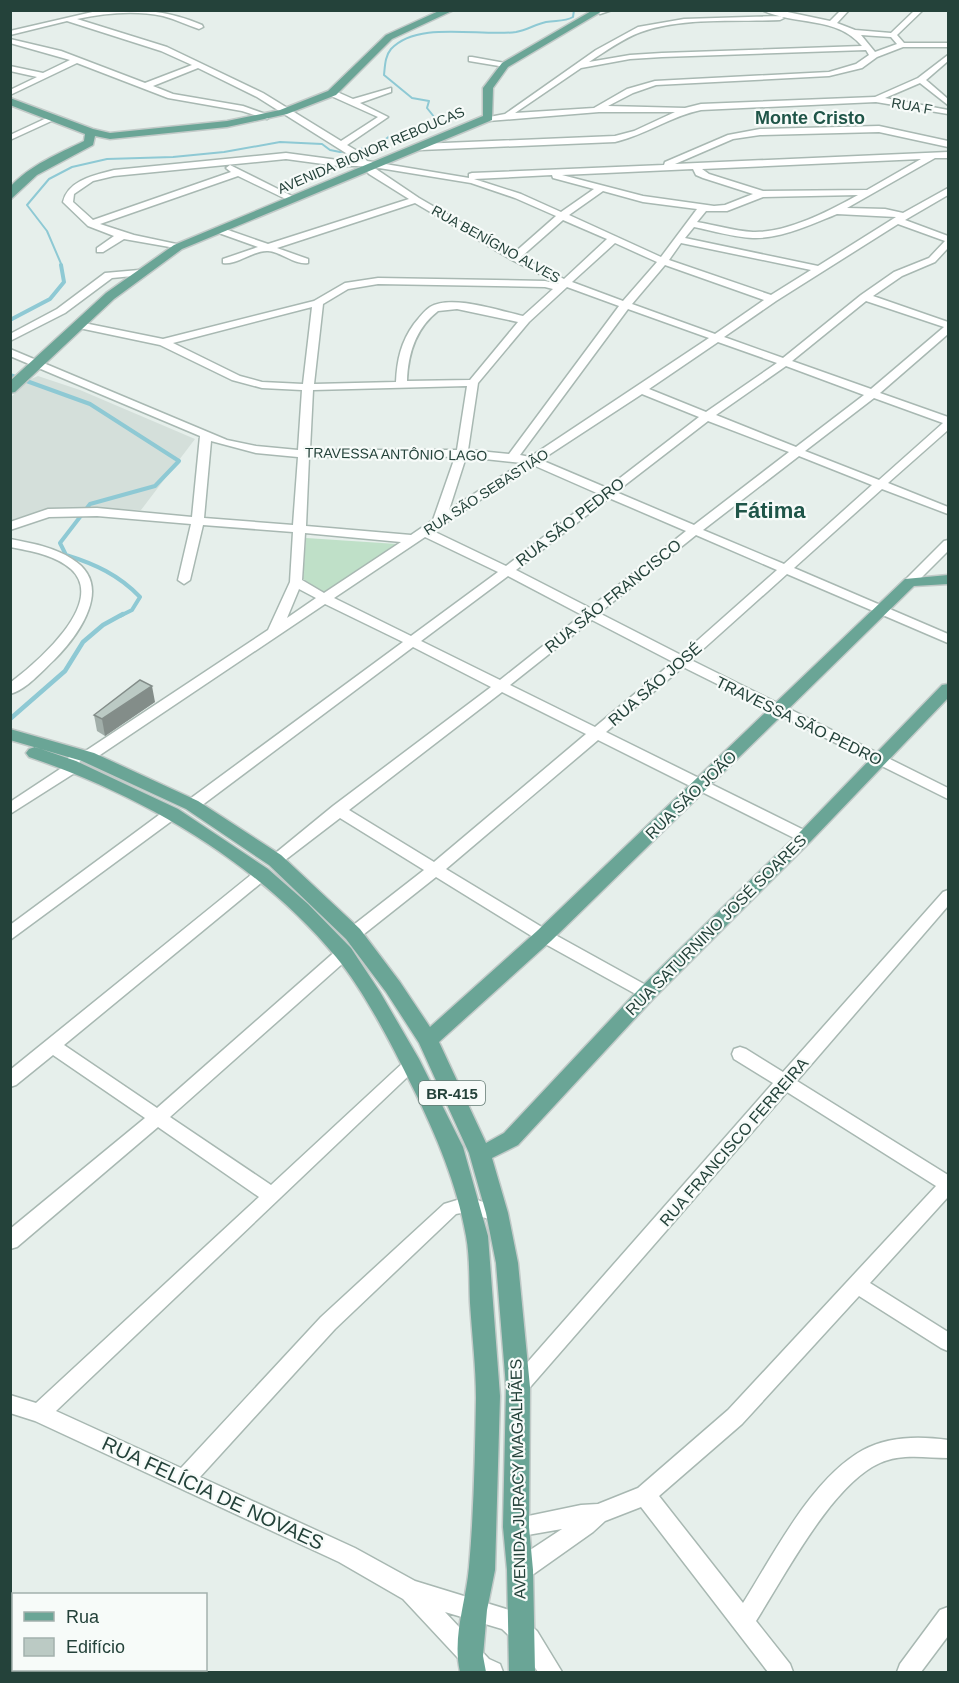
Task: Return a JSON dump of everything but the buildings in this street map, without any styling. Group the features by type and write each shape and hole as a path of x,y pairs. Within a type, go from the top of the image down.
{"main road":[{"path":"10,197 12,192 28,177 98,136 227,124 283,112 332,93 389,37 450,10"},
{"name":"AVENIDA BIONOR REBOUCAS","path":"10,389 110,296 178,247 488,118 488,88 505,65 603,11"},
{"path":"10,101 98,136"},
{"path":"910,582 948,580"},
{"name":"RUA SÃO JOÃO","path":"428,1040 544,936 910,582"},
{"name":"RUA SATURNINO JOSÉ SOARES","path":"480,1153 495,1149 511,1139 647,993 805,837 948,689"},
{"name":"AVENIDA JURACY MAGALHÃES","path":"10,734 80,762 182,809 269,867 393,987 428,1040 480,1153 497,1214 507,1263 518,1387 516,1527 520,1570 522,1672"},
{"name":"AVENIDA JURACY MAGALHÃES","path":"10,746 80,762"},
{"name":"AVENIDA JURACY MAGALHÃES","path":"348,944 452,1147 477,1236 488,1396 482,1570 474,1610 472,1664"}],"street":[{"path":"832,24 846,10"},
{"path":"796,41 857,35 893,35 920,10"},
{"path":"10,33 89,15 131,11 164,14 199,27"},
{"path":"772,11 832,24 857,35 871,52"},
{"path":"509,114 598,52 630,34 663,24 795,17"},
{"name":"RUA BENÍGNO ALVES","path":"68,20 164,49 260,95 283,112 341,145 416,200 562,285 626,304 948,423"},
{"path":"893,35 902,45"},
{"path":"10,41 58,53 148,85 171,96 243,109 267,116"},
{"path":"598,52 758,42"},
{"path":"580,66 630,57 662,55 871,52 902,45 948,45"},
{"path":"592,110 641,86 655,83 829,74 859,66 871,52"},
{"path":"488,118 539,112 690,109 876,99 921,80 948,57"},
{"path":"472,59 505,65"},
{"path":"10,93 77,60"},
{"path":"148,85 197,66"},
{"path":"10,68 44,76"},
{"path":"921,80 945,96 948,103"},
{"path":"353,102 388,90"},
{"path":"332,93 384,117 341,145"},
{"path":"616,98 616,102 620,105 634,109"},
{"name":"RUA F","path":"876,99 948,112"},
{"path":"521,104 527,109 539,112"},
{"path":"420,147 615,139 630,136 690,109"},
{"path":"10,138 54,118"},
{"path":"664,166 741,134 832,129 891,130 948,144"},
{"path":"694,152 699,159 715,165"},
{"path":"399,155 398,162 406,170"},
{"path":"450,177 948,155"},
{"path":"178,247 123,235 91,225 68,202 70,193 90,179 114,173 286,156 406,170 484,183 663,261 772,299"},
{"path":"692,225 764,235 807,223 836,211 934,156"},
{"path":"220,162 237,173 293,199"},
{"path":"697,166 699,173 762,194 867,192"},
{"path":"91,225 237,173"},
{"path":"545,173 643,199 704,207 727,208 762,194"},
{"path":"515,258 562,216 600,189"},
{"name":"RUA SÃO SEBASTIÃO","path":"10,526 33,517 60,511 419,536 641,390 772,299 948,191"},
{"path":"226,261 416,200"},
{"path":"513,457 626,304 692,225 704,207"},
{"path":"836,211 885,212 948,241"},
{"path":"219,230 305,261"},
{"path":"100,250 123,235"},
{"path":"439,521 462,452 473,383 525,320 612,240"},
{"path":"679,240 819,269"},
{"name":"RUA SÃO PEDRO","path":"10,934 507,571 705,417 785,362 865,297 898,274 932,260 948,241"},
{"path":"10,338 61,311 109,275 139,273"},
{"path":"163,342 318,303 345,286 378,281 562,285"},
{"path":"865,297 948,327"},
{"path":"274,632 296,582 308,387 318,303"},
{"path":"400,384 406,344 430,311 454,307 525,320"},
{"path":"79,326 163,342 236,378 262,385 308,387 473,383"},
{"name":"RUA SÃO FRANCISCO","path":"10,1080 338,810 502,685 794,452 872,394 948,327"},
{"name":"TRAVESSA ANTÔNIO LAGO","path":"10,352 206,435 247,449 304,454 462,452 533,460 948,639"},
{"path":"641,390 948,511"},
{"name":"RUA SÃO JOSÉ","path":"10,1241 158,1117 348,944 681,662 948,423"},
{"path":"184,580 198,520 206,435"},
{"path":"10,809 419,536"},
{"name":"TRAVESSA SÃO PEDRO","path":"419,536 507,571 777,711 948,794"},
{"path":"10,543 54,554 80,572 87,588 86,601 67,637 43,664 10,690"},
{"name":"RUA SÃO JOÃO","path":"910,582 948,544"},
{"path":"296,582 411,642 502,685 805,837"},
{"path":"338,810 544,936 647,993"},
{"name":"RUA FRANCISCO FERREIRA","path":"518,1387 946,903"},
{"path":"53,1046 272,1196"},
{"path":"516,1527 598,1514 645,1495 735,1418 948,1184 740,1054"},
{"path":"39,1413 412,1065"},
{"path":"452,1147 480,1153"},
{"path":"185,1479 328,1323 450,1209 457,1205 467,1204 497,1214"},
{"path":"858,1285 948,1342"},
{"name":"RUA FELÍCIA DE NOVAES","path":"10,1404 39,1413 185,1479 347,1555 411,1591 508,1620 522,1630"},
{"path":"744,1621 828,1493 856,1465 873,1455 914,1446 948,1449"},
{"path":"645,1495 782,1672"},
{"path":"520,1570 586,1525 598,1514"},
{"name":"RUA FELÍCIA DE NOVAES","path":"411,1591 472,1664 492,1672"},
{"path":"908,1672 948,1618"},
{"path":"522,1630 552,1672"}],"shaded area":[{"path":"38,376 80,390 195,439 141,510 50,508 11,520 11,397 31,379"}],"green space":[{"path":"306,538 397,544 324,593 303,579"}],"waterway":[{"path":"62,266 47,231 27,205 49,179 72,167 107,159 173,157 224,152 280,142 322,144 330,150 340,152 358,150 382,142 391,135 423,132 434,128 439,123 427,108 429,101 412,98 384,75 386,58 391,49 403,40 433,32 516,32 550,21 570,19 573,17 574,10"},
{"path":"10,320 50,299 64,282 61,265"},
{"path":"10,375 90,404 179,461 155,486 90,504 60,543 66,555 106,571 124,582 140,597 132,610 120,616"},
{"path":"10,719 65,671 83,642 103,625 123,614"}],"district":[{"name":"Monte Cristo","path":"810,118"},
{"name":"Fátima","path":"770,510"}]}
